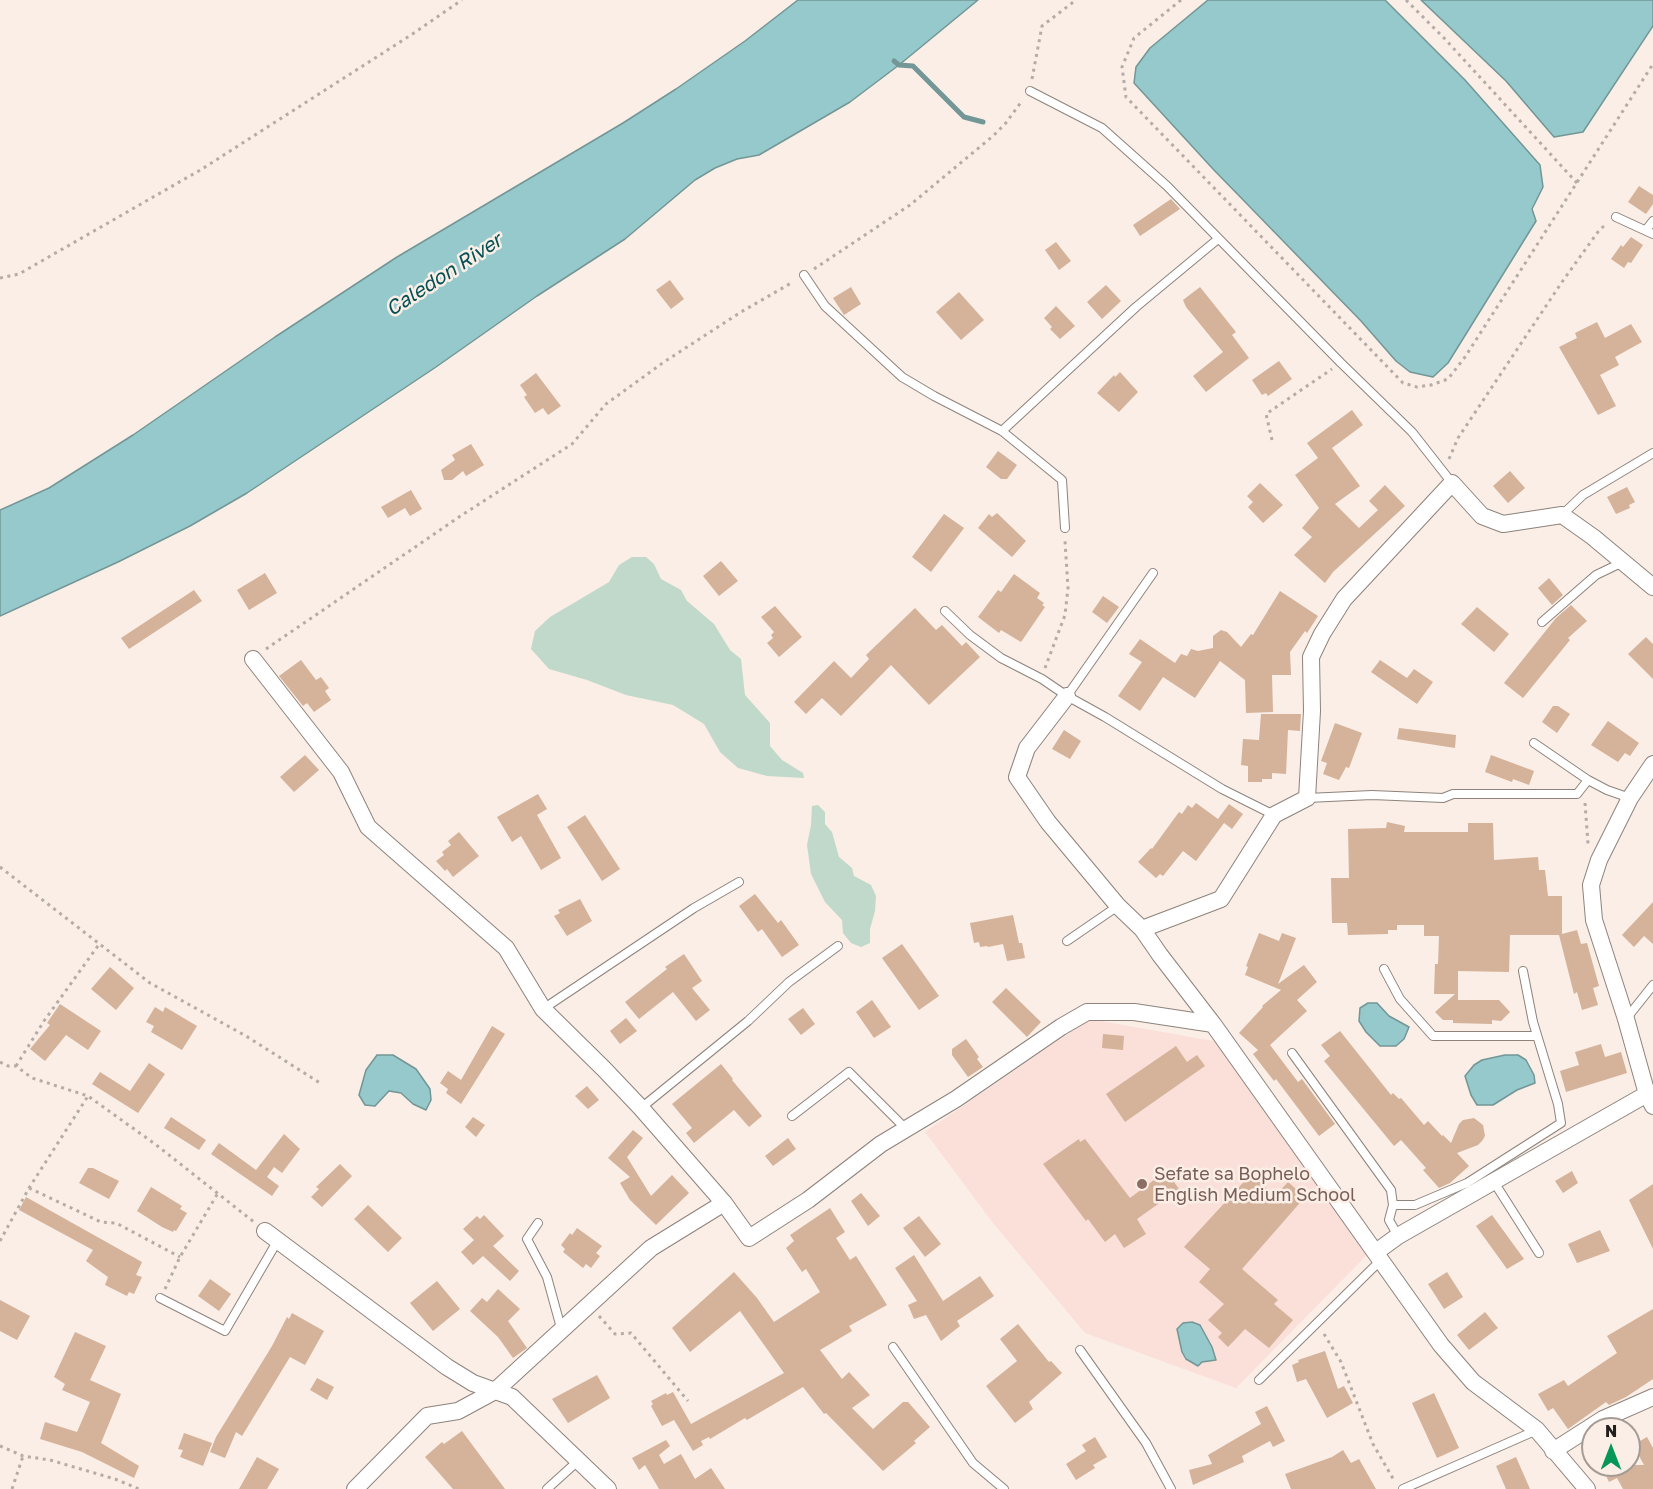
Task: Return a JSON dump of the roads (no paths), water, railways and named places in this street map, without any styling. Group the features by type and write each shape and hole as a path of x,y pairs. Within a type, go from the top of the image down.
{"street":[{"path":"1142,929 1221,899 1274,815 1307,798 1312,711 1311,657 1322,634 1344,599 1449,479 1482,516 1503,524 1562,515 1653,587"},
{"path":"253,659 340,772 368,827 506,948 543,1009 641,1108 724,1203 749,1238 808,1200 881,1144 956,1099 1086,1012 1134,1012 1213,1024"},
{"path":"1067,696 1027,748 1017,777 1048,822 1118,906 1142,929 1213,1024 1441,1345 1473,1382 1537,1430 1587,1489"},
{"path":"1379,1256 1398,1236 1494,1182 1650,1100 1594,920 1591,885 1599,860 1630,798 1653,764"},
{"path":"355,1489 428,1416 458,1411 495,1391 561,1328 651,1248 724,1203"},
{"path":"271,1236 447,1367 473,1383 512,1397 608,1489"},
{"path":"1553,1451 1603,1419 1653,1397"}],"lane":[{"path":"1030,91 1102,128 1167,186 1412,432 1449,479"},
{"path":"1616,217 1649,232 1653,221"},
{"path":"1002,431 1136,307 1218,239"},
{"path":"804,275 825,306 902,376 934,396 1002,431 1062,480 1065,528"},
{"path":"1562,515 1583,495 1653,453"},
{"path":"1542,622 1596,575 1623,562"},
{"path":"1067,696 1153,573"},
{"path":"945,611 970,635 1001,658 1042,679 1222,789 1274,815"},
{"path":"1534,742 1588,780 1630,798"},
{"path":"1307,798 1372,795 1443,798 1453,794 1577,794 1588,780"},
{"path":"543,1009 694,908 739,882"},
{"path":"1067,941 1118,906"},
{"path":"641,1108 748,1021 789,982 838,946"},
{"path":"1384,969 1400,999 1433,1036 1537,1035"},
{"path":"1393,1205 1415,1205 1467,1183 1561,1123 1558,1104 1537,1035 1523,971"},
{"path":"1626,1019 1653,985"},
{"path":"1292,1053 1391,1190 1393,1205 1389,1221 1398,1236"},
{"path":"792,1116 849,1072 906,1129"},
{"path":"1494,1182 1539,1253"},
{"path":"538,1223 527,1239 547,1277 561,1328"},
{"path":"160,1298 225,1331 271,1236"},
{"path":"1259,1380 1317,1323 1379,1256"},
{"path":"893,1347 973,1463 1004,1489"},
{"path":"1080,1350 1146,1443 1172,1489"},
{"path":"1401,1489 1537,1430"},
{"path":"547,1489 579,1460"}],"water":[{"name":"Caledon River","path":"798,0 978,0 850,102 759,155 737,159 695,180 625,239 247,493 190,526 118,562 0,616 0,510 49,488 133,435 275,337 397,257 623,123 745,41"},
{"path":"1208,0 1385,0 1465,80 1540,165 1543,187 1532,209 1536,221 1448,363 1433,377 1410,372 1396,361 1361,321 1213,169 1134,83 1136,67 1150,48"},
{"path":"1421,0 1653,0 1653,26 1583,132 1554,137 1506,81"},
{"path":"1368,1003 1377,1003 1389,1016 1409,1027 1404,1039 1396,1046 1380,1046 1366,1032 1359,1021 1360,1008"},
{"path":"377,1055 393,1055 416,1069 430,1089 431,1100 426,1110 413,1104 401,1093 389,1091 375,1106 365,1105 359,1095 366,1070"},
{"path":"1518,1055 1526,1060 1534,1075 1535,1083 1517,1090 1493,1105 1477,1105 1465,1076 1474,1065 1482,1060"},
{"path":"1192,1322 1200,1325 1216,1360 1202,1362 1198,1366 1186,1359 1182,1352 1177,1329 1183,1323"}],"waterway":[{"path":"894,61 899,65 913,66 964,117 983,122"}],"place":[{"name":"Sefate sa Bophelo English Medium School","path":"1142,1184"}]}
